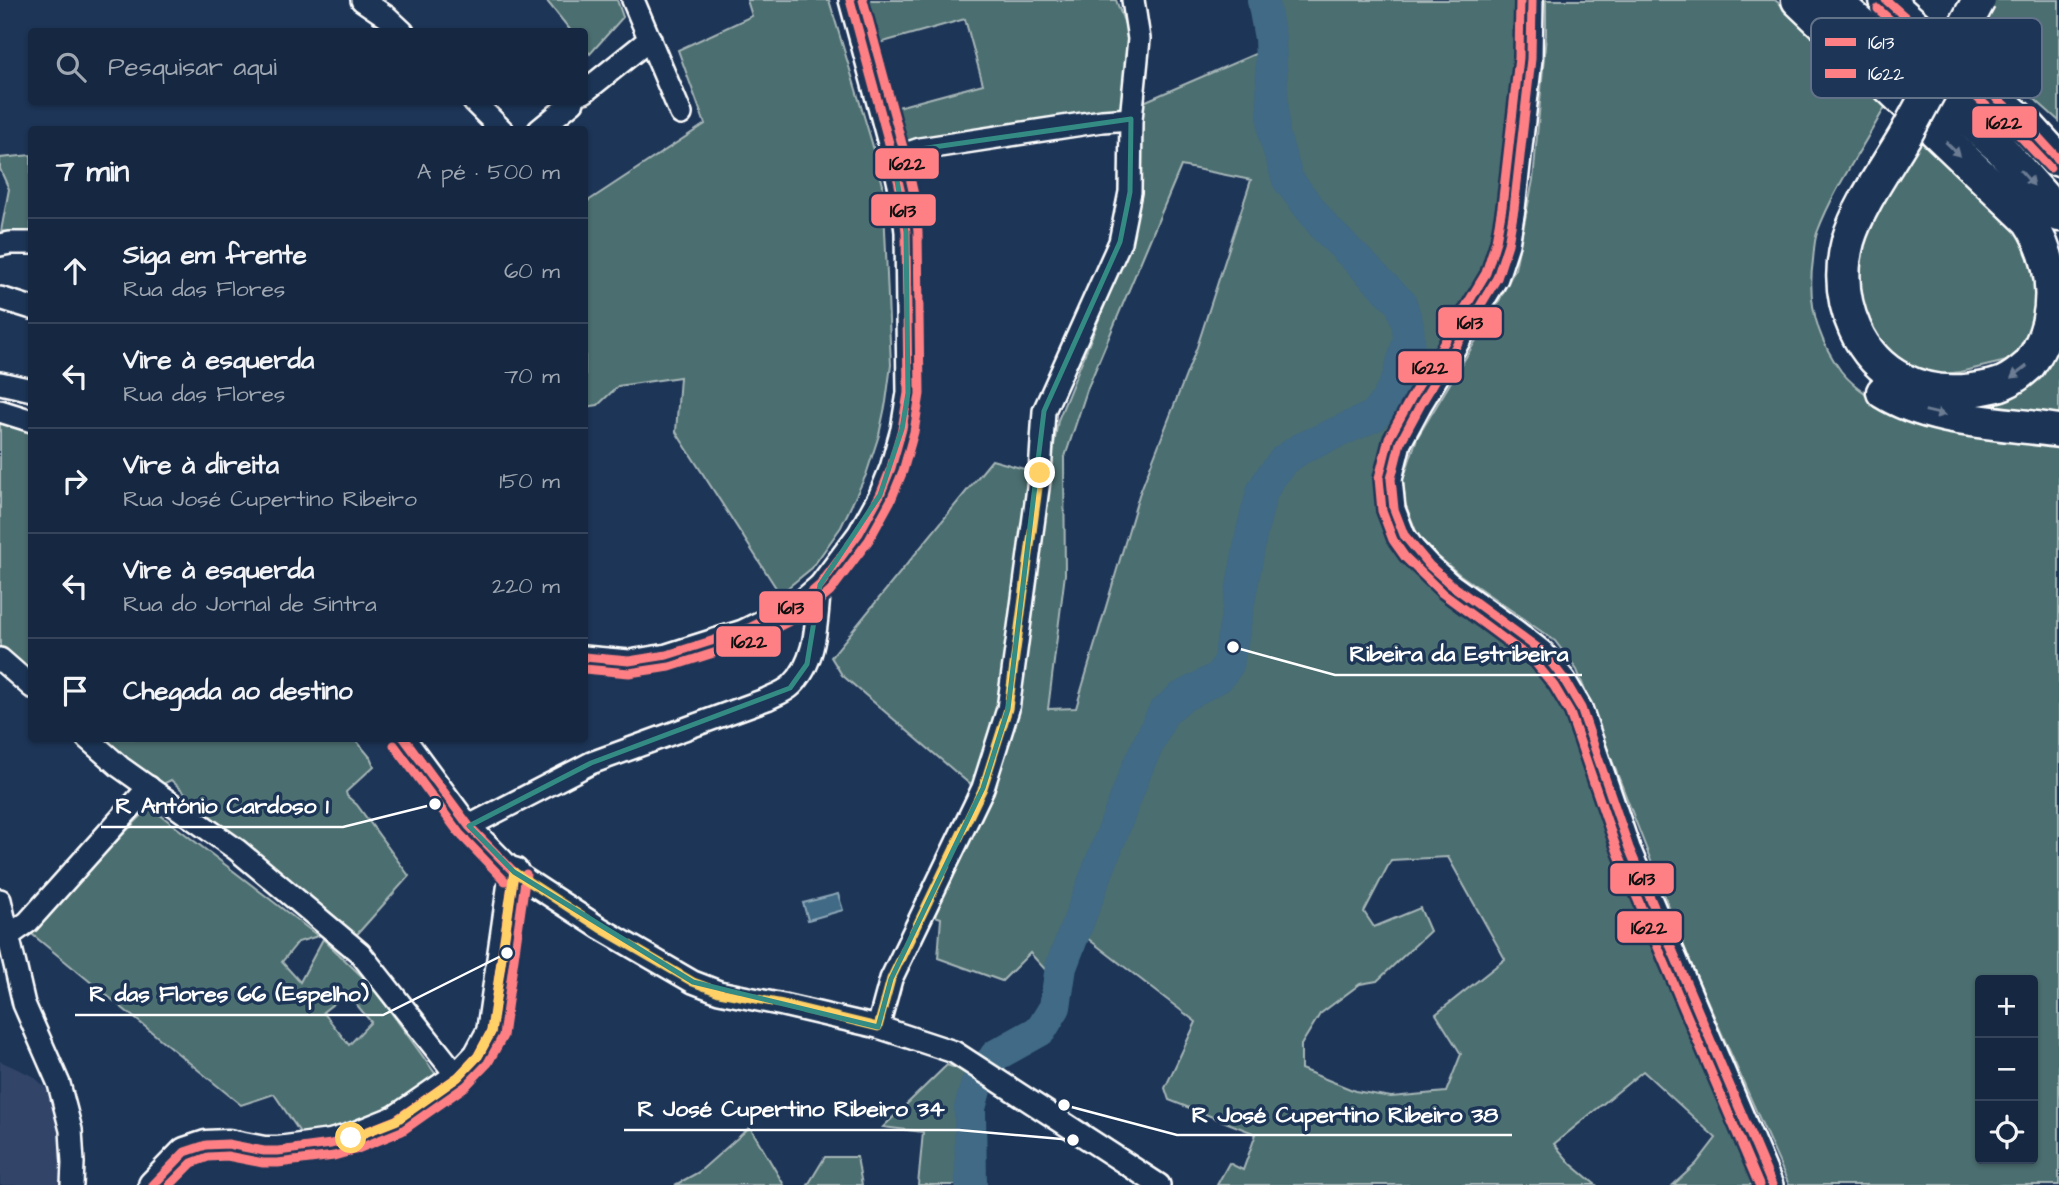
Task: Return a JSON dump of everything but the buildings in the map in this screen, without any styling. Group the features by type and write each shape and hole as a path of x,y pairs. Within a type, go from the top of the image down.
{"highway":[{"path":"1798,0 1817,18"},
{"path":"1834,0 1854,18"},
{"path":"1886,0 1906,18"},
{"path":"1949,18 1958,0"},
{"path":"1967,18 1979,0"},
{"path":"1900,98 2029,221 2045,245 2057,282 2057,318 2052,335 2042,353 2020,374 2003,383 1963,391 1944,391 1902,382 1887,372 1868,353 1851,320 1843,289 1849,240 1897,128 1911,98"},
{"path":"1916,98 1847,197 1825,254 1823,299 1836,339 1860,373 1874,386 1919,409 1950,416 2059,431"},
{"path":"1944,98 2000,148 2059,215"},
{"path":"1996,98 2029,127 2059,160"}],"main road":[{"path":"153,1185 185,1152 206,1145 228,1144 278,1151 331,1144 351,1138 397,1120 458,1077 478,1056 491,1032 514,872"}],"street":[{"path":"362,0 398,28"},
{"path":"633,0 681,114"},
{"path":"588,657 629,661 704,645 743,631 799,603 820,584 859,533 891,468 902,429 908,393 906,232 893,158 850,0"},
{"path":"878,1027 891,979 983,788 1008,709 1040,473 1044,411 1120,242 1130,192 1131,119 1139,39 1133,0"},
{"path":"1532,0 1530,72 1508,244 1497,278 1400,443 1391,479 1394,509 1404,535 1429,565 1448,583 1543,653 1564,679 1581,708 1629,848 1772,1185"},
{"path":"588,90 650,39"},
{"path":"477,105 498,126"},
{"path":"544,126 569,105"},
{"path":"893,158 920,149 1131,119"},
{"path":"0,245 28,243"},
{"path":"0,298 28,306"},
{"path":"0,383 28,389"},
{"path":"0,411 28,420"},
{"path":"468,826 590,763 767,699 790,688 810,656 820,584"},
{"path":"0,659 28,684"},
{"path":"92,742 120,767 237,850 359,953 458,1077"},
{"path":"407,742 468,826 514,872 600,928 693,982 719,992 878,1027 954,1052 1159,1185"},
{"path":"8,937 28,922 149,787"},
{"path":"0,900 24,1004 59,1084 71,1130 74,1163 72,1185"}],"highlighted area":[{"path":"1131,119 1130,192 1120,242 1044,411 1008,709 983,788 891,979 878,1027 693,982 514,872 469,826 591,763 790,688 807,664 820,585 880,495 902,429 908,393 906,232 893,158 920,149"}],"shaded area":[{"path":"838,894 843,910 808,920 803,903"},
{"path":"0,1061 33,1076 46,1088 64,1139 65,1185 0,1185"}],"green space":[{"path":"546,0 617,0 623,17 590,54 588,28 569,28"},
{"path":"747,0 829,0 883,185 891,365 879,435 866,475 841,527 812,568 780,594 676,432 680,377 618,386 598,405 588,407 588,201 705,124 678,50 752,16"},
{"path":"864,0 1116,0 1130,38 1124,110 901,148 894,108 983,84 965,19 876,44"},
{"path":"1252,0 1525,0 1527,23 1499,250 1391,444 1380,486 1385,527 1414,569 1531,665 1558,697 1708,1056 1770,1185 1673,1185 1696,1164 1716,1138 1643,1071 1554,1144 1571,1164 1596,1185 1217,1185 1229,1163 1243,1170 1256,1134 1169,1100 1165,1088 1196,1022 1087,938 1046,1029 997,1064 980,1052 1036,1021 1053,978 1030,953 1002,981 938,958 941,918 932,915 985,797 1040,532 1058,420 1131,240 1139,104 1262,51 1256,7","holes":["1181,166 1251,180 1197,347 1139,495 1076,708 1048,709 1065,574 1064,460 1088,387","1448,857 1505,959 1436,1014 1461,1054 1446,1092 1391,1097 1355,1091 1301,1069 1301,1045 1320,1014 1360,984 1377,981 1430,931 1420,908 1374,927 1364,912 1391,860"]},
{"path":"1546,0 1775,0 1811,30 1811,98 1890,98 1824,215 1815,240 1811,290 1815,318 1825,345 1850,381 1882,405 2059,443 2059,1185 1789,1185 1691,964 1577,670 1555,641 1459,574 1435,554 1418,536 1403,498 1403,480 1417,438 1495,309 1515,269 1533,180 1546,35"},
{"path":"1992,0 2059,0 2059,121 2033,98 2042,98 2042,18 1982,18"},
{"path":"1917,137 2006,219 2031,252 2041,316 2015,359 1930,376 1891,356 1869,331 1860,309 1856,254 1873,215"},
{"path":"28,155 28,232 1,231 9,189 0,169 0,158"},
{"path":"2059,342 2059,420 1948,400 2050,357"},
{"path":"0,423 28,431 28,677 0,652"},
{"path":"992,460 1028,470 1001,713 972,786 842,675 831,657"},
{"path":"100,742 358,742 374,766 346,792 347,796 357,805 409,876 352,940 171,780 157,787"},
{"path":"150,807 318,936 298,942 282,962 300,982 323,939 372,986 437,1076 397,1103 358,1121 301,1134 274,1094 241,1105 28,931","holes":["347,993 371,1022 349,1045 323,1012"]},
{"path":"947,1065 959,1069 985,1087 980,1111 981,1185 918,1185 923,1132 883,1127"},
{"path":"750,1127 784,1185 675,1185 699,1172"},
{"path":"825,1157 857,1157 862,1185 808,1185"}],"waterway":[{"path":"971,1185 970,1108 977,1083 996,1055 1041,1030 1055,1007 1061,967 1138,766 1163,713 1180,698 1219,677 1228,665 1252,531 1262,492 1284,460 1300,449 1374,416 1387,400 1397,380 1409,340 1401,303 1325,228 1288,180 1274,135 1270,38 1263,0"}],"transit line":[{"name":"1613","path":"588,657 629,661 667,655 743,631 799,603 820,585 859,533 891,468 902,429 908,393 906,232 893,158 850,0"},
{"name":"1622","path":"588,669 629,673 670,667 748,642 804,614 830,592 869,540 903,471 914,432 920,394 918,232 914,195 905,155 863,0"},
{"name":"1622","path":"1520,0 1519,58 1496,241 1486,273 1389,438 1379,478 1382,511 1393,540 1405,557 1442,593 1534,661 1554,686 1570,713 1618,853 1759,1185"},
{"name":"1613","path":"1532,0 1531,59 1508,244 1497,278 1400,443 1391,479 1394,509 1404,535 1429,565 1449,583 1543,652 1564,679 1581,708 1629,848 1772,1185"},
{"name":"1613","path":"1886,0 1906,18"},
{"name":"1622","path":"1878,9 1888,18"},
{"name":"1622","path":"1978,98 2020,136 2050,168"},
{"name":"1613","path":"1996,98 2029,127 2059,160"},
{"name":"1613","path":"407,742 469,826 514,872"},
{"name":"1622","path":"394,745 459,833 505,881"},
{"name":"1613","path":"153,1185 185,1152 206,1145 228,1144 278,1151 331,1144 351,1138 396,1120 458,1077 478,1056 491,1032 514,872"},
{"name":"1622","path":"170,1185 192,1163 208,1157 227,1156 278,1163 334,1156 355,1150 402,1131 466,1086 488,1063 503,1036 526,874"}],"place":[{"name":"Ribeira da Estribeira","path":"1233,647"},
{"name":"R António Cardoso 1","path":"435,804"},
{"name":"R das Flores 66 (Espelho)","path":"507,953"},
{"name":"R José Cupertino Ribeiro 38","path":"1064,1105"},
{"name":"R José Cupertino Ribeiro 34","path":"1073,1140"}],"route":[{"path":"351,1138 397,1120 458,1077 478,1056 491,1032 514,872 600,928 693,982 719,992 878,1027 891,979 983,788 1008,709 1040,473"}]}
